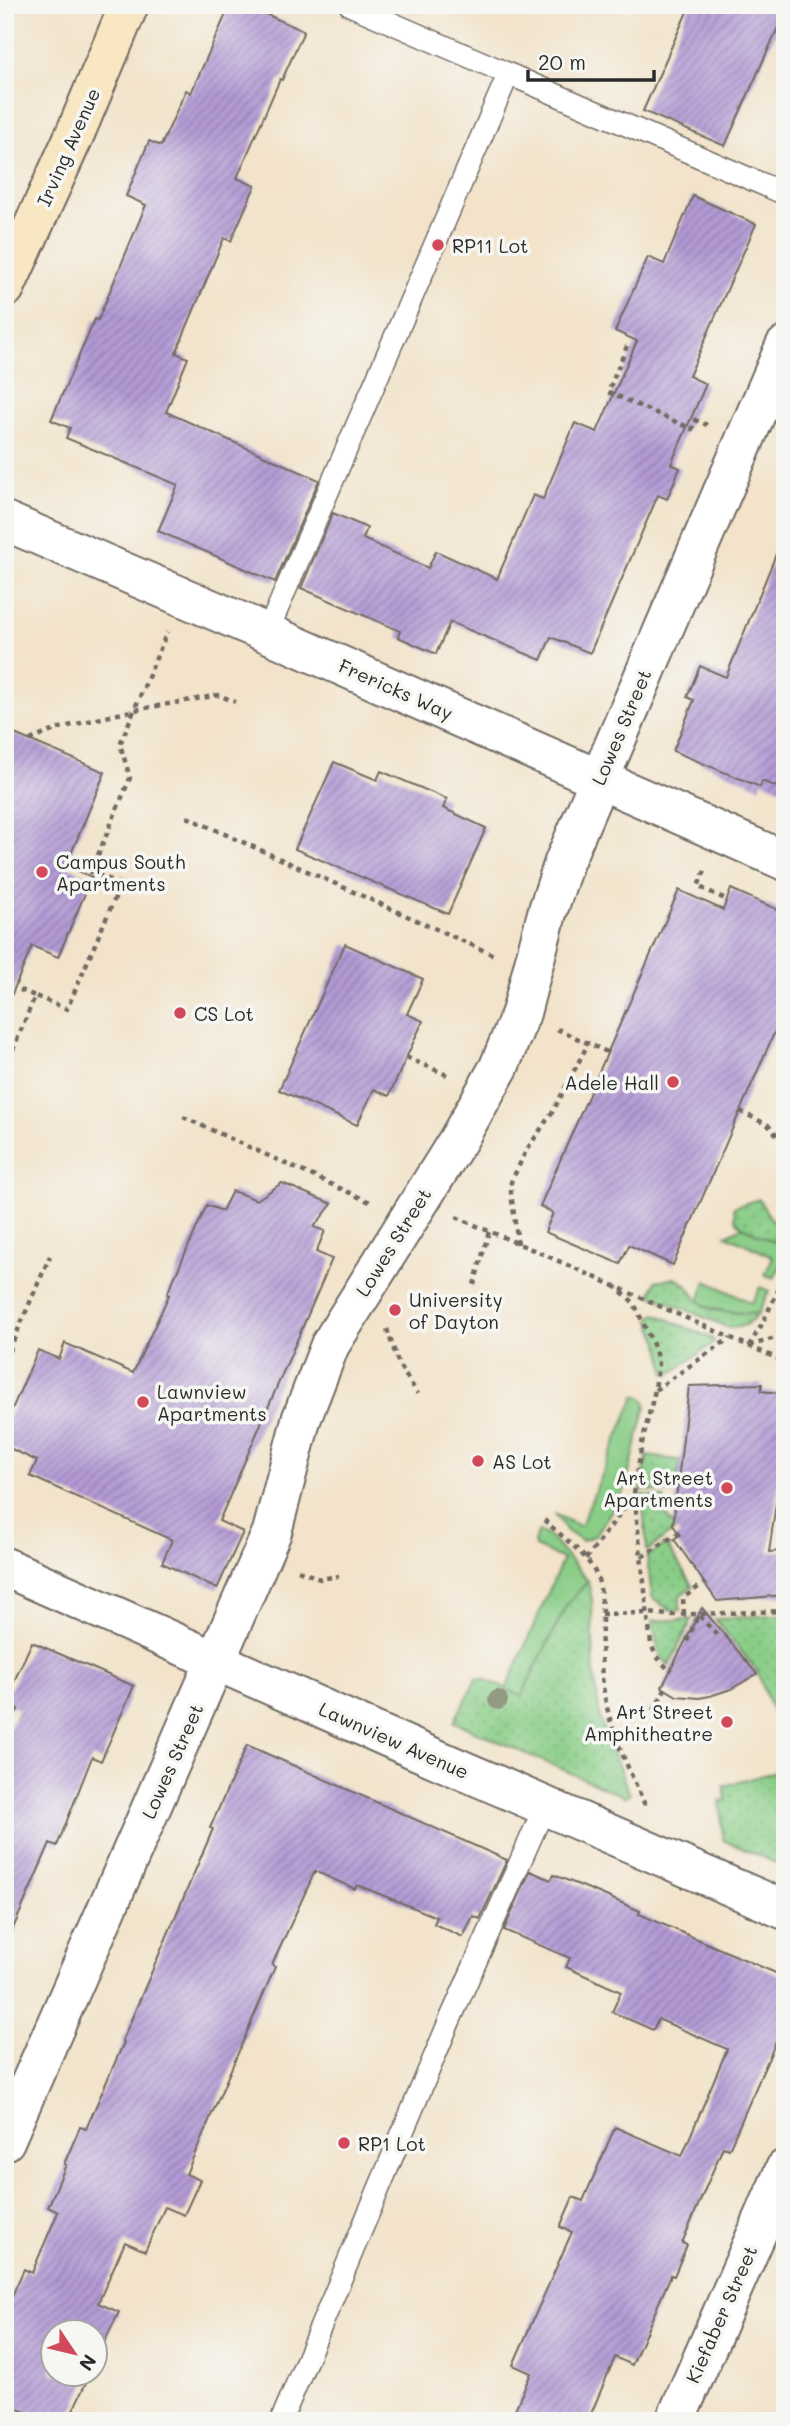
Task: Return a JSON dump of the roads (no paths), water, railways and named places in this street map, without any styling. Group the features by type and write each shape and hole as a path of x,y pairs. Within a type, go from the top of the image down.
{"street":[{"name":"Irving Avenue","path":"5,288 75,134 129,5"},
{"name":"Lowes Street","path":"5,2141 272,1532 301,1420 320,1367 341,1324 486,1093 521,1013 555,887 785,346"},
{"name":"Frericks Way","path":"5,521 785,861"},
{"name":"Lawnview Avenue","path":"5,1567 785,1910"},
{"name":"Kiefaber Street","path":"675,2421 785,2169"}],"lane":[{"path":"350,5 785,194"},
{"path":"267,633 508,75"},
{"path":"281,2421 449,2022 545,1806"}],"place":[{"name":"RP11 Lot","path":"438,245"},
{"name":"Campus South Apartments","path":"42,872"},
{"name":"CS Lot","path":"180,1013"},
{"name":"Adele Hall","path":"673,1082"},
{"name":"University of Dayton","path":"395,1310"},
{"name":"Lawnview Apartments","path":"143,1402"},
{"name":"AS Lot","path":"478,1461"},
{"name":"Art Street Apartments","path":"727,1488"},
{"name":"Art Street Amphitheatre","path":"727,1722"},
{"name":"RP1 Lot","path":"344,2143"}]}
